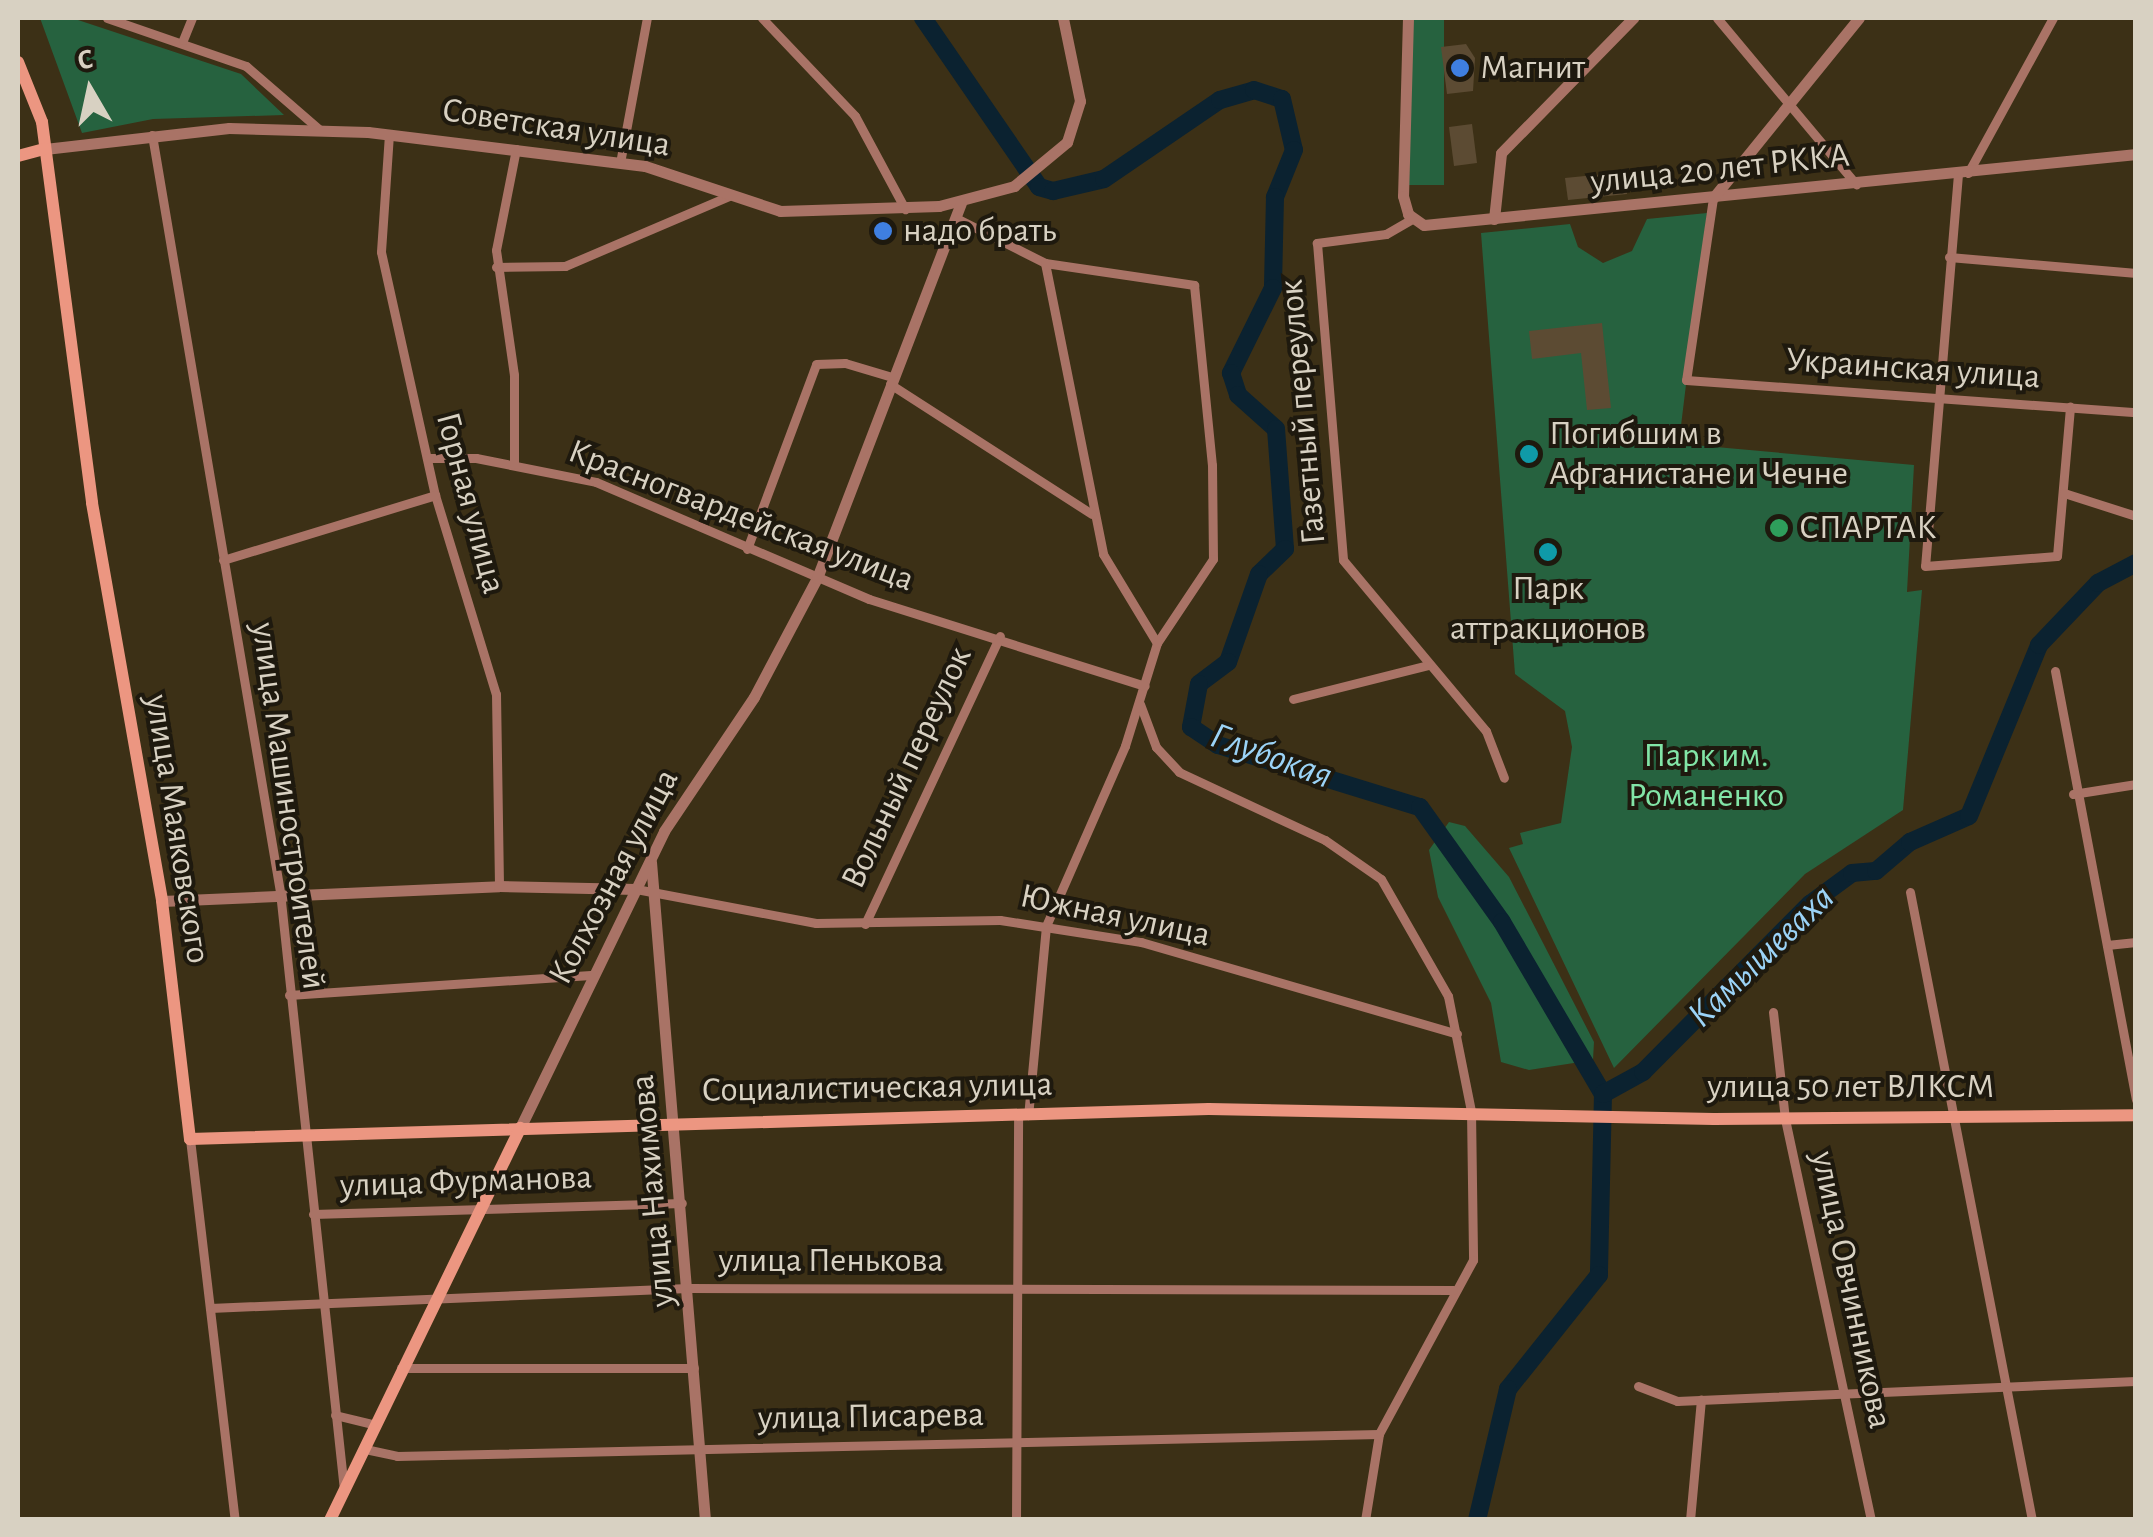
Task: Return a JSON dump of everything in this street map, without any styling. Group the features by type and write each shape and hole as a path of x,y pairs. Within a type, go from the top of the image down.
{"main road":[{"name":"улица Маяковского","path":"18,62 45,150 92,503 162,901 190,1138"},
{"name":"Советская улица","path":"18,156 45,150"},
{"name":"Социалистическая улица","path":"190,1138 1023,1114 1566,1110"},
{"name":"улица 50 лет ВЛКСМ","path":"1566,1110 1785,1119 2136,1115"},
{"name":"Колхозная улица","path":"330,1520 520,1128"}],"street":[{"path":"107,18 183,40 265,78 320,130"},
{"path":"183,40 192,18"},
{"path":"620,164 648,18"},
{"path":"762,18 856,116 905,209"},
{"name":"Советская улица","path":"45,150 151,132 320,130 389,134 620,164 780,211 905,209 962,202 1014,186 1045,166 1078,118 1063,18"},
{"path":"1408,18 1403,196 1412,219"},
{"path":"1494,220 1502,153 1633,18"},
{"path":"1717,18 1856,184"},
{"path":"1713,198 1787,101 1859,18"},
{"path":"2053,18 1963,174 1949,257 1925,566 2057,556 2070,407"},
{"name":"улица Машиностроителей","path":"151,132 280,892 344,1492"},
{"name":"Горная улица","path":"389,134 381,252 435,496 496,694 499,886"},
{"path":"514,464 506,285 496,267 516,149"},
{"name":"улица 20 лет РККА","path":"1317,243 1386,234 1412,219 1435,226 2136,154"},
{"path":"496,267 565,266 729,196"},
{"name":"Украинская улица","path":"1713,198 1686,380 1936,401 2136,412"},
{"name":"Колхозная улица","path":"520,1128 651,858 762,683 818,578 962,202"},
{"path":"956,218 1045,263 1194,285 1214,548 1158,643 1140,704 1046,926 1023,1114 1016,1288 1016,1520"},
{"name":"Газетный переулок","path":"1317,243 1343,560 1486,731 1504,778"},
{"path":"1949,257 2136,273"},
{"path":"1045,263 1092,514 1112,574 1158,643"},
{"path":"747,548 816,364 846,363 891,381 1092,514"},
{"name":"Красногвардейская улица","path":"426,458 514,464 596,482 818,578 1146,686"},
{"path":"2064,493 2136,516"},
{"path":"223,560 435,496"},
{"name":"Вольный переулок","path":"865,924 1000,636"},
{"path":"1292,699 1428,665"},
{"path":"2055,671 2073,794 2136,1099"},
{"path":"1140,704 1156,747 1179,772 1325,840 1390,888 1441,979 1457,1034 1471,1111 1472,1260 1379,1434 1365,1520"},
{"path":"2073,794 2136,784"},
{"name":"улица Нахимова","path":"651,858 676,1122 706,1520"},
{"path":"162,901 280,892 499,886 636,889"},
{"name":"Южная улица","path":"636,889 816,923 1046,926 1141,942 1457,1034"},
{"path":"1910,892 2032,1520"},
{"path":"2107,945 2136,942"},
{"path":"289,996 594,976"},
{"name":"улица Овчинникова","path":"1772,1012 1785,1119 1846,1388 1871,1520"},
{"name":"улица Маяковского","path":"190,1138 235,1520"},
{"name":"улица Фурманова","path":"313,1214 682,1203"},
{"name":"улица Пенькова","path":"210,1308 322,1298 688,1288 1453,1290"},
{"path":"401,1368 694,1368"},
{"path":"1638,1386 1677,1401 1846,1388 2136,1381"},
{"path":"1690,1520 1701,1399"},
{"path":"335,1415 376,1425"},
{"name":"улица Писарева","path":"365,1449 397,1456 1379,1434"}],"green space":[{"path":"40,18 72,18 241,74 284,115 153,119 82,133"},
{"path":"1412,18 1444,18 1444,185 1409,185"},
{"name":"Парк им. Романенко","path":"1707,213 1679,442 1649,441 1914,465 1907,592 1922,590 1903,810 1805,874 1614,1068 1509,848 1523,844 1520,833 1561,823 1572,747 1565,711 1515,674 1481,233 1570,224 1578,247 1603,263 1632,251 1647,219"},
{"path":"1449,822 1465,826 1509,877 1594,1042 1593,1060 1529,1070 1501,1062 1491,1003 1438,897 1429,850"}],"building":[{"name":"Магнит","path":"1466,44 1475,58 1473,91 1447,94 1441,47"},
{"path":"1472,124 1477,163 1454,166 1449,127"},
{"path":"1625,172 1627,194 1568,200 1565,178"},
{"path":"1602,323 1611,408 1587,410 1581,353 1532,359 1529,331"}],"waterway":[{"name":"Глубокая","path":"923,18 1039,187 1053,191 1104,179 1220,100 1254,90 1282,99 1294,150 1275,197 1273,288 1231,373 1238,395 1276,429 1285,549 1259,574 1228,662 1199,684 1191,727 1218,745 1420,807 1502,922 1603,1094 1599,1275 1508,1389 1477,1520"},
{"name":"Камышеваха","path":"1603,1094 1643,1072 1810,904 1852,873 1876,871 1910,842 1969,816 2039,645 2098,583 2136,563"}],"place":[{"name":"Магнит","path":"1460,68"},
{"name":"надо брать","path":"883,231"},
{"name":"Погибшим в Афганистане и Чечне","path":"1529,454"},
{"name":"СПАРТАК","path":"1779,528"},
{"name":"Парк аттракционов","path":"1548,552"}]}
